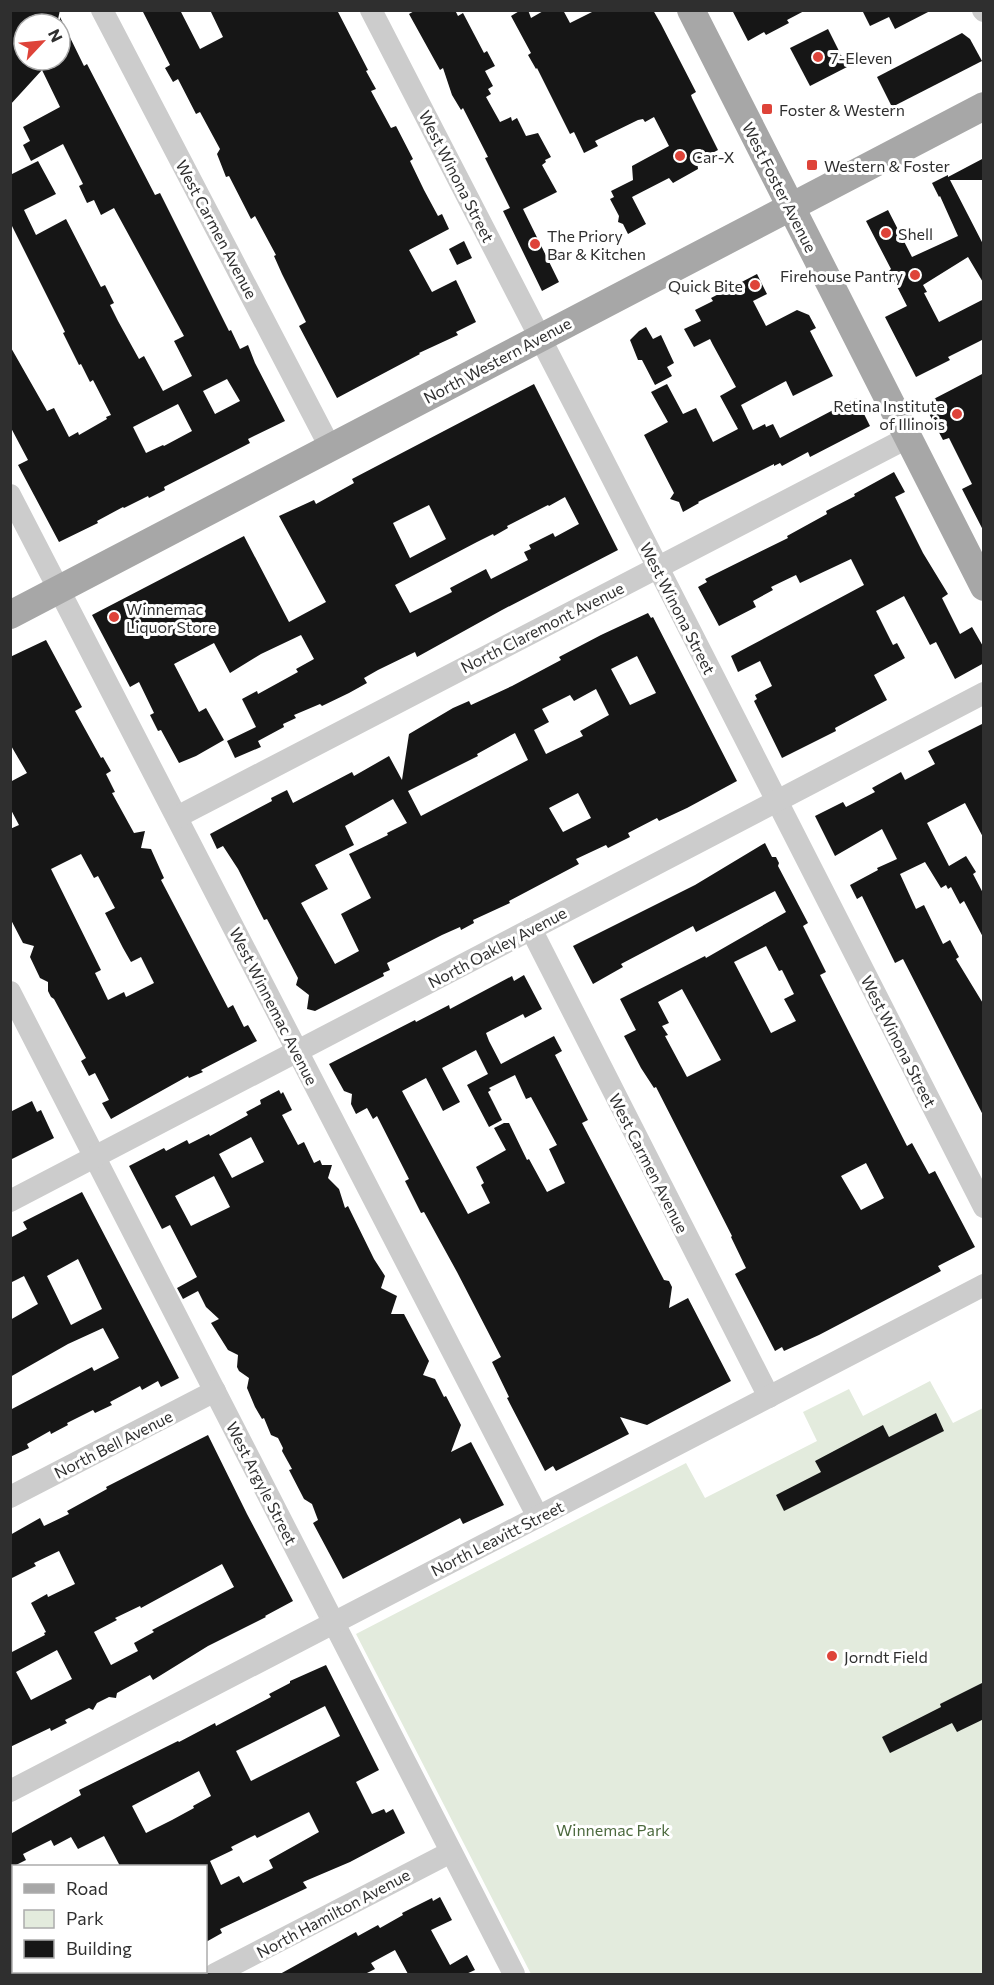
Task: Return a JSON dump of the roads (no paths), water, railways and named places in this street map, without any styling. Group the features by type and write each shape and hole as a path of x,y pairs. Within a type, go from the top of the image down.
{"main road":[{"name":"West Foster Avenue","path":"691,10 984,588"},
{"name":"North Western Avenue","path":"10,615 984,106"}],"street":[{"name":"West Carmen Avenue","path":"102,10 330,447"},
{"name":"West Winona Street","path":"371,10 984,1207"},
{"name":"North Claremont Avenue","path":"177,817 907,438"},
{"name":"West Winnemac Avenue","path":"10,495 538,1517"},
{"name":"North Oakley Avenue","path":"10,1201 984,693"},
{"name":"West Carmen Avenue","path":"531,929 769,1396"},
{"name":"West Argyle Street","path":"10,992 514,1974"},
{"name":"North Leavitt Street","path":"10,1791 984,1285"},
{"name":"North Bell Avenue","path":"10,1497 216,1391"},
{"name":"North Hamilton Avenue","path":"215,1974 451,1851"}],"place":[{"name":"7-Eleven","path":"818,57"},
{"name":"Foster & Western","path":"767,109"},
{"name":"Car-X","path":"680,156"},
{"name":"Western & Foster","path":"812,165"},
{"name":"Shell","path":"886,233"},
{"name":"The Priory Bar & Kitchen","path":"535,244"},
{"name":"Firehouse Pantry","path":"915,275"},
{"name":"Quick Bite","path":"755,285"},
{"name":"Retina Institute of Illinois","path":"957,414"},
{"name":"Winnemac Liquor Store","path":"114,617"},
{"name":"Jorndt Field","path":"832,1656"}],"park label":[{"name":"Winnemac Park","path":"613,1829"}]}
